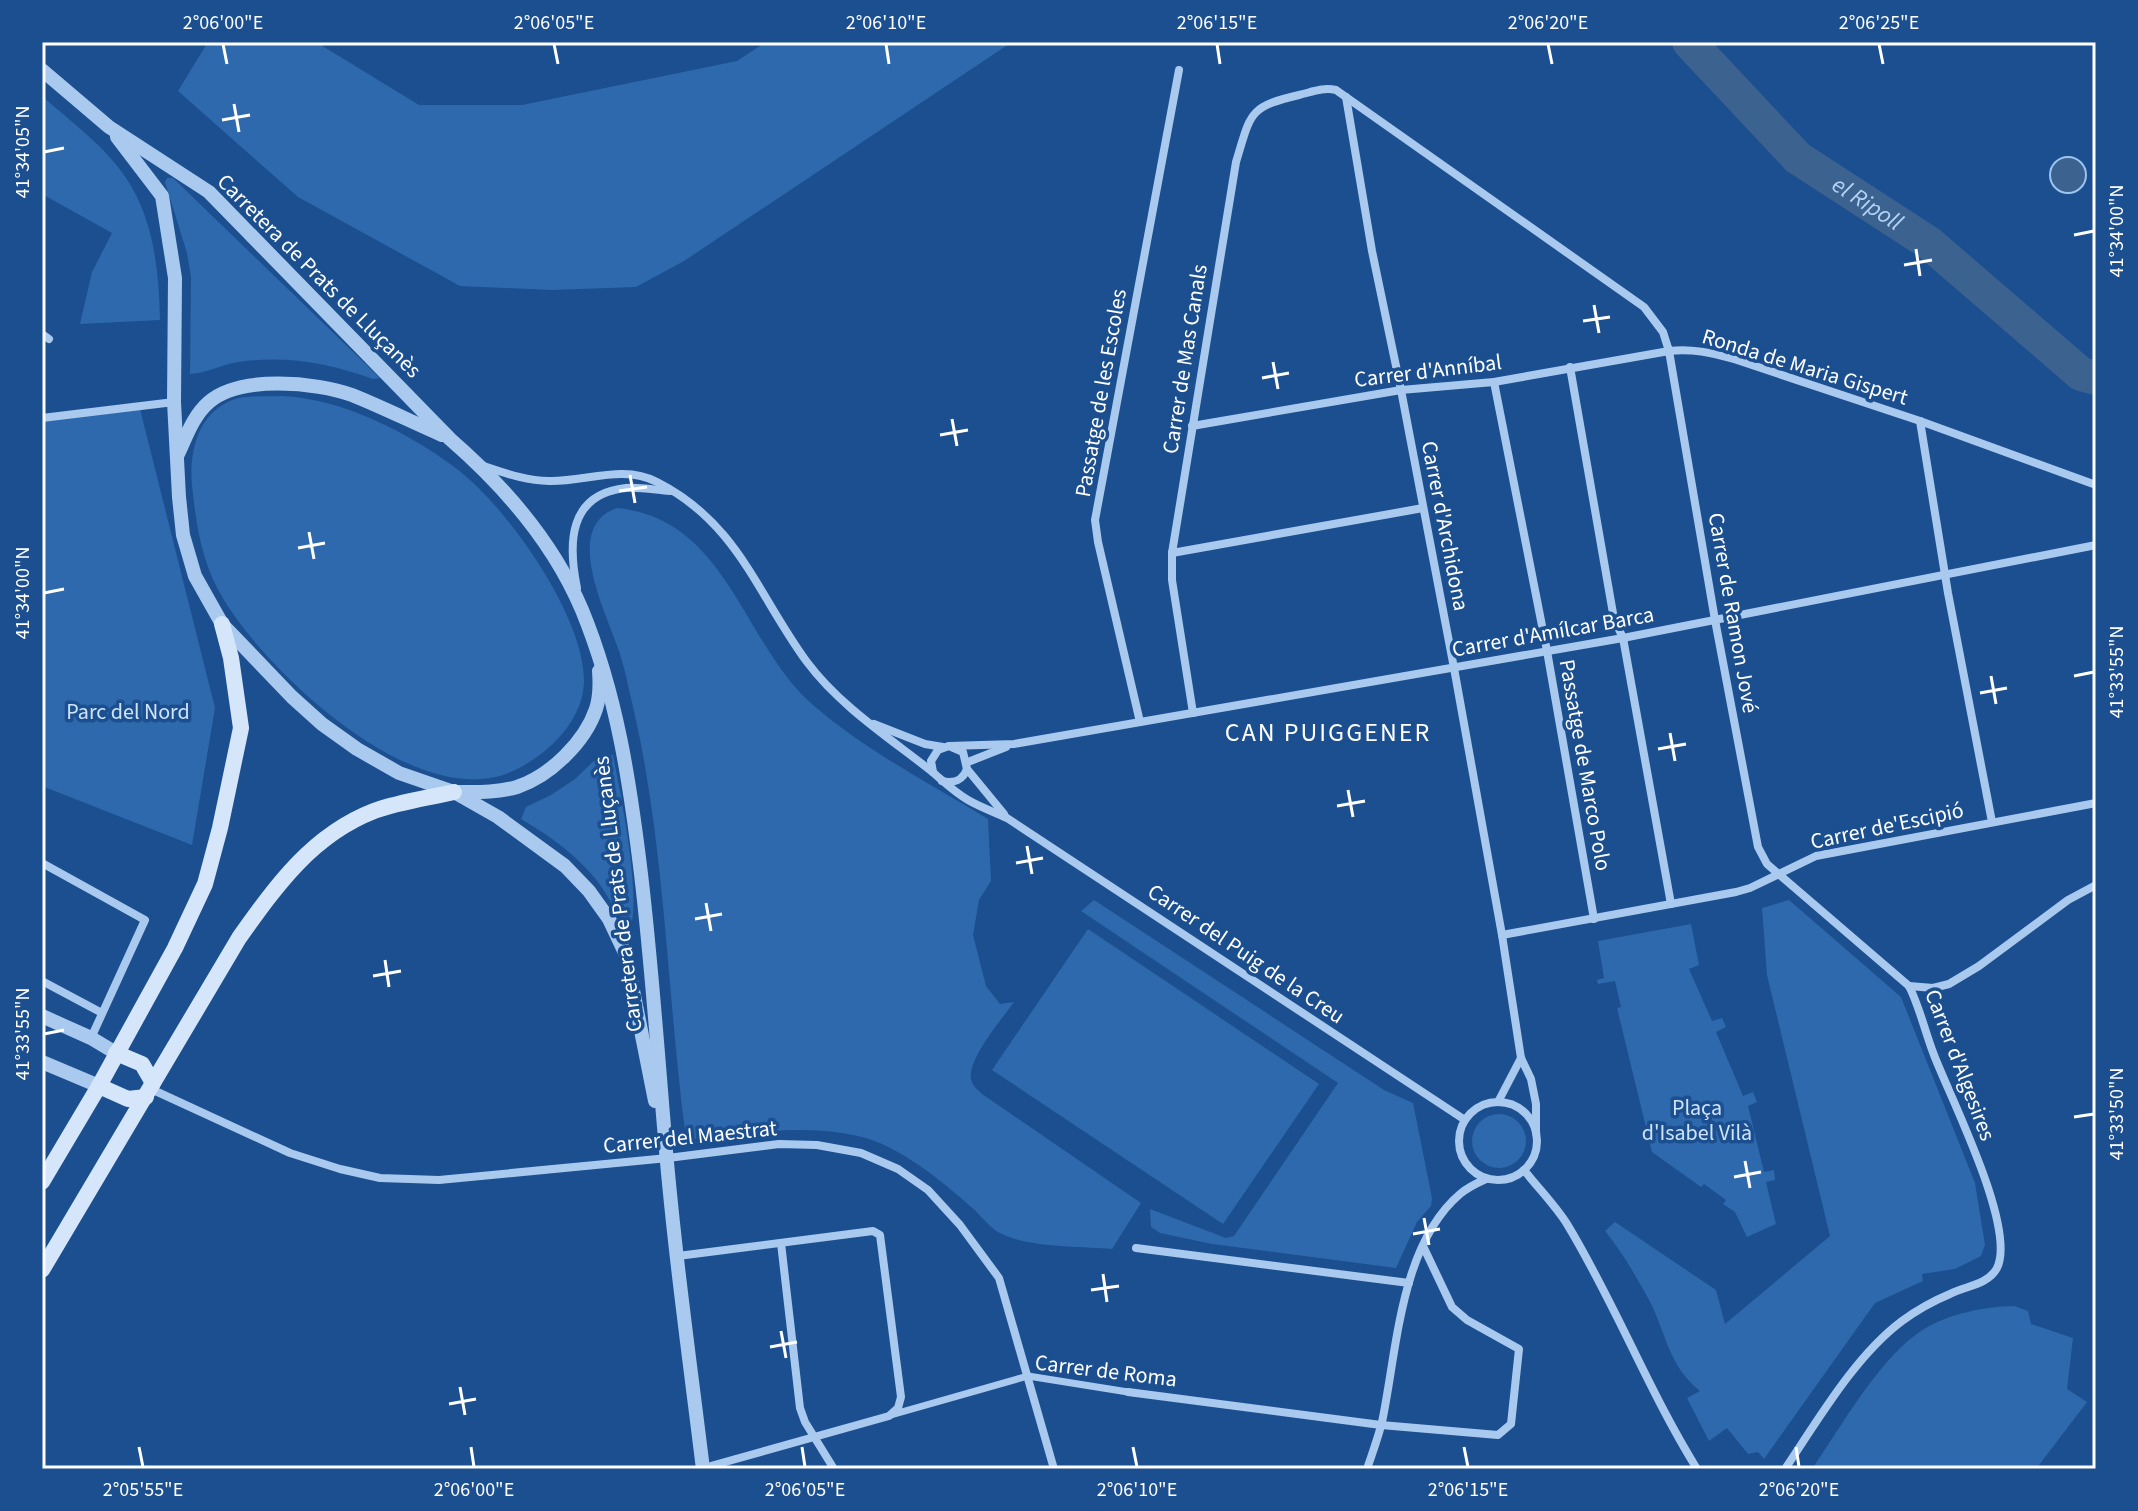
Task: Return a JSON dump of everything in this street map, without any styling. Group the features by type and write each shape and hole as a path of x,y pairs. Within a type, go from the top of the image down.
{"main road":[{"path":"42,1182 99,1086 205,884 241,728 231,658 222,624"},
{"path":"42,1270 239,938 275,887 303,856 335,831 376,811 454,792"},
{"path":"116,1053 142,1064 150,1090"},
{"path":"99,1086 128,1099 150,1090"}],"street":[{"name":"Carretera de Prats de Lluçanès","path":"42,70 109,127 209,192 450,439 480,465 544,541 581,609 613,697 634,815 664,1127 702,1469"},
{"name":"Passatge de les Escoles","path":"1140,722 1095,520 1179,70"},
{"name":"Carrer de Mas Canals","path":"1193,713 1172,580 1172,553 1236,162 1245,130 1255,111 1270,102 1327,87 1346,97"},
{"name":"Ronda de Maria Gispert","path":"1346,97 1644,307 1663,332 1669,351 1704,351 1734,359 1920,421 2096,485"},
{"name":"Carrer d'Archidona","path":"1346,97 1372,251 1454,668 1521,1058 1531,1079 1536,1104 1536,1133"},
{"name":"Carretera de Prats de Lluçanès","path":"109,127 162,196 175,278 176,458 183,535 195,576 222,624 292,697 357,749 399,773 454,792 498,817 565,866 589,891 609,919 629,964 654,1098 664,1127"},
{"name":"Carrer d'Anníbal","path":"1192,426 1401,390 1494,382 1669,351"},
{"name":"Carrer de Ramon Jové","path":"1669,351 1758,847 1767,864 1779,875"},
{"path":"1570,367 1614,619 1623,638 1671,904"},
{"name":"Passatge de Marco Polo","path":"1494,382 1547,651 1594,919"},
{"name":"Carretera de Prats de Lluçanès","path":"176,458 196,416 212,399 232,389 260,384 312,385 350,394 450,439"},
{"path":"42,418 174,402"},
{"path":"1920,421 1945,575 1992,822"},
{"path":"480,465 531,480 632,474 647,477 670,491 715,523 744,560 808,664 866,721 941,781 958,781 968,765 963,752 925,744 866,721"},
{"path":"581,609 572,562 572,544 579,517 586,506 611,491 629,488 670,491"},
{"path":"1172,553 1423,508"},
{"name":"Carrer d'Amílcar Barca","path":"946,746 1014,744 1454,668 2096,545"},
{"name":"Carretera de Prats de Lluçanès","path":"454,792 516,787 546,771 564,756 586,730 596,710 600,691 599,659"},
{"name":"Carrer d'Amílcar Barca","path":"968,765 1014,744"},
{"path":"933,772 931,761 938,750 946,746"},
{"name":"Carrer del Puig de la Creu","path":"968,765 1007,818"},
{"name":"Carrer del Puig de la Creu","path":"941,781 968,800 1007,818 1465,1120"},
{"name":"Carrer de'Escipió","path":"1502,935 1750,888 1816,856 2096,803"},
{"path":"42,863 145,920 91,1038"},
{"name":"Carrer d'Algesires","path":"1779,875 1909,986 1990,1194 2000,1249 1992,1276 1915,1311 1881,1339 1819,1418 1785,1469"},
{"path":"1909,986 1933,988 1949,984 1979,966 2068,900 2096,885"},
{"path":"42,981 102,1013"},
{"path":"42,1016 116,1053"},
{"path":"1498,1102 1521,1058"},
{"path":"42,1062 99,1086"},
{"name":"Carrer del Maestrat","path":"150,1090 290,1153 380,1178 439,1180 668,1158 757,1146 817,1145 861,1153 898,1169 928,1190 960,1225 999,1278 1054,1469"},
{"path":"1498,1102 1522,1110 1536,1133 1536,1152 1524,1170 1513,1178 1499,1181 1486,1179 1467,1165 1461,1155 1460,1131 1473,1111 1485,1104 1498,1102"},
{"path":"1524,1170 1565,1221 1621,1323 1665,1415 1697,1469"},
{"path":"1367,1469 1381,1425 1409,1283 1423,1246 1459,1195 1486,1179"},
{"path":"678,1256 873,1231 880,1235 901,1397 898,1408 889,1416"},
{"path":"781,1243 800,1408 805,1422 834,1469"},
{"name":"Carrer de Roma","path":"702,1469 1028,1376 1381,1425 1498,1435 1511,1424 1519,1349 1467,1320 1452,1307 1423,1246"},
{"path":"1136,1248 1409,1283"}],"green space":[{"path":"208,42 316,42 419,105 522,105 737,61 766,42 1012,42 684,261 636,287 552,290 460,286 298,197 178,91"},
{"path":"42,96 108,155 135,194 153,246 160,320 80,324 92,272 112,233 42,194"},
{"path":"167,178 173,178 380,378 373,379 323,365 273,359 238,362 190,374 191,277 187,253 165,182"},
{"path":"254,396 304,398 351,410 418,443 457,469 477,487 520,536 558,596 572,627 581,656 584,682 582,697 568,726 533,760 506,774 469,779 429,772 387,753 347,728 308,697 245,630 224,600 210,573 198,530 192,485 192,461 197,438 209,417 228,402"},
{"name":"Parc del Nord","path":"139,405 215,708 192,845 42,786 42,415"},
{"path":"617,508 654,517 684,535 709,559 768,650 813,705 876,751 988,819 991,881 979,900 973,935 986,986 1000,1004 1014,1002 980,1050 971,1070 972,1081 982,1094 1141,1203 1112,1249 1038,1244 1010,1237 994,1229 933,1175 903,1155 858,1136 797,1130 688,1137 679,1076 658,854 641,744 624,666 592,569 592,532 601,518"},
{"path":"613,755 632,870 633,914 630,928 581,863 553,839 521,819 526,807 575,779 598,757"},
{"path":"1094,900 1384,1090 1413,1103 1432,1198 1431,1206 1417,1222 1396,1268 1212,1244 1160,1233 1151,1227 1150,1209 1226,1238 1234,1236 1338,1083 1081,911"},
{"path":"1789,900 1901,997 1975,1183 1985,1245 1981,1256 1955,1269 1922,1274 1923,1281 1875,1303 1764,1459 1758,1452 1748,1454 1727,1428 1709,1441 1687,1398 1700,1391 1674,1359 1649,1300 1605,1231 1615,1222 1716,1290 1725,1324 1830,1236 1767,975 1762,908"},
{"name":"Plaça d'Isabel Vilà","path":"1691,924 1699,965 1689,969 1712,1021 1722,1018 1726,1027 1716,1032 1743,1096 1753,1092 1757,1102 1748,1106 1764,1172 1774,1170 1775,1180 1766,1182 1776,1224 1747,1237 1735,1212 1723,1204 1726,1200 1704,1184 1701,1187 1652,1152 1617,1008 1621,1007 1615,981 1598,984 1597,980 1604,978 1598,941"},
{"path":"1088,929 1319,1084 1223,1224 992,1070"},
{"path":"1499,1114 1518,1122 1526,1141 1518,1160 1499,1168 1480,1160 1472,1141 1480,1122"},
{"path":"2014,1306 2028,1311 2031,1324 2073,1338 2067,1389 2087,1402 2036,1469 1812,1469 1877,1374 1908,1341 1934,1323 1956,1315 1979,1309"}],"shaded area":[{"path":"2068,157 2081,162 2086,175 2081,188 2068,193 2055,188 2050,175 2055,162"}],"waterway":[{"name":"el Ripoll","path":"1689,42 1798,158 1929,243 2081,374 2096,378"}],"district":[{"name":"CAN PUIGGENER","path":"1328,732"}]}
